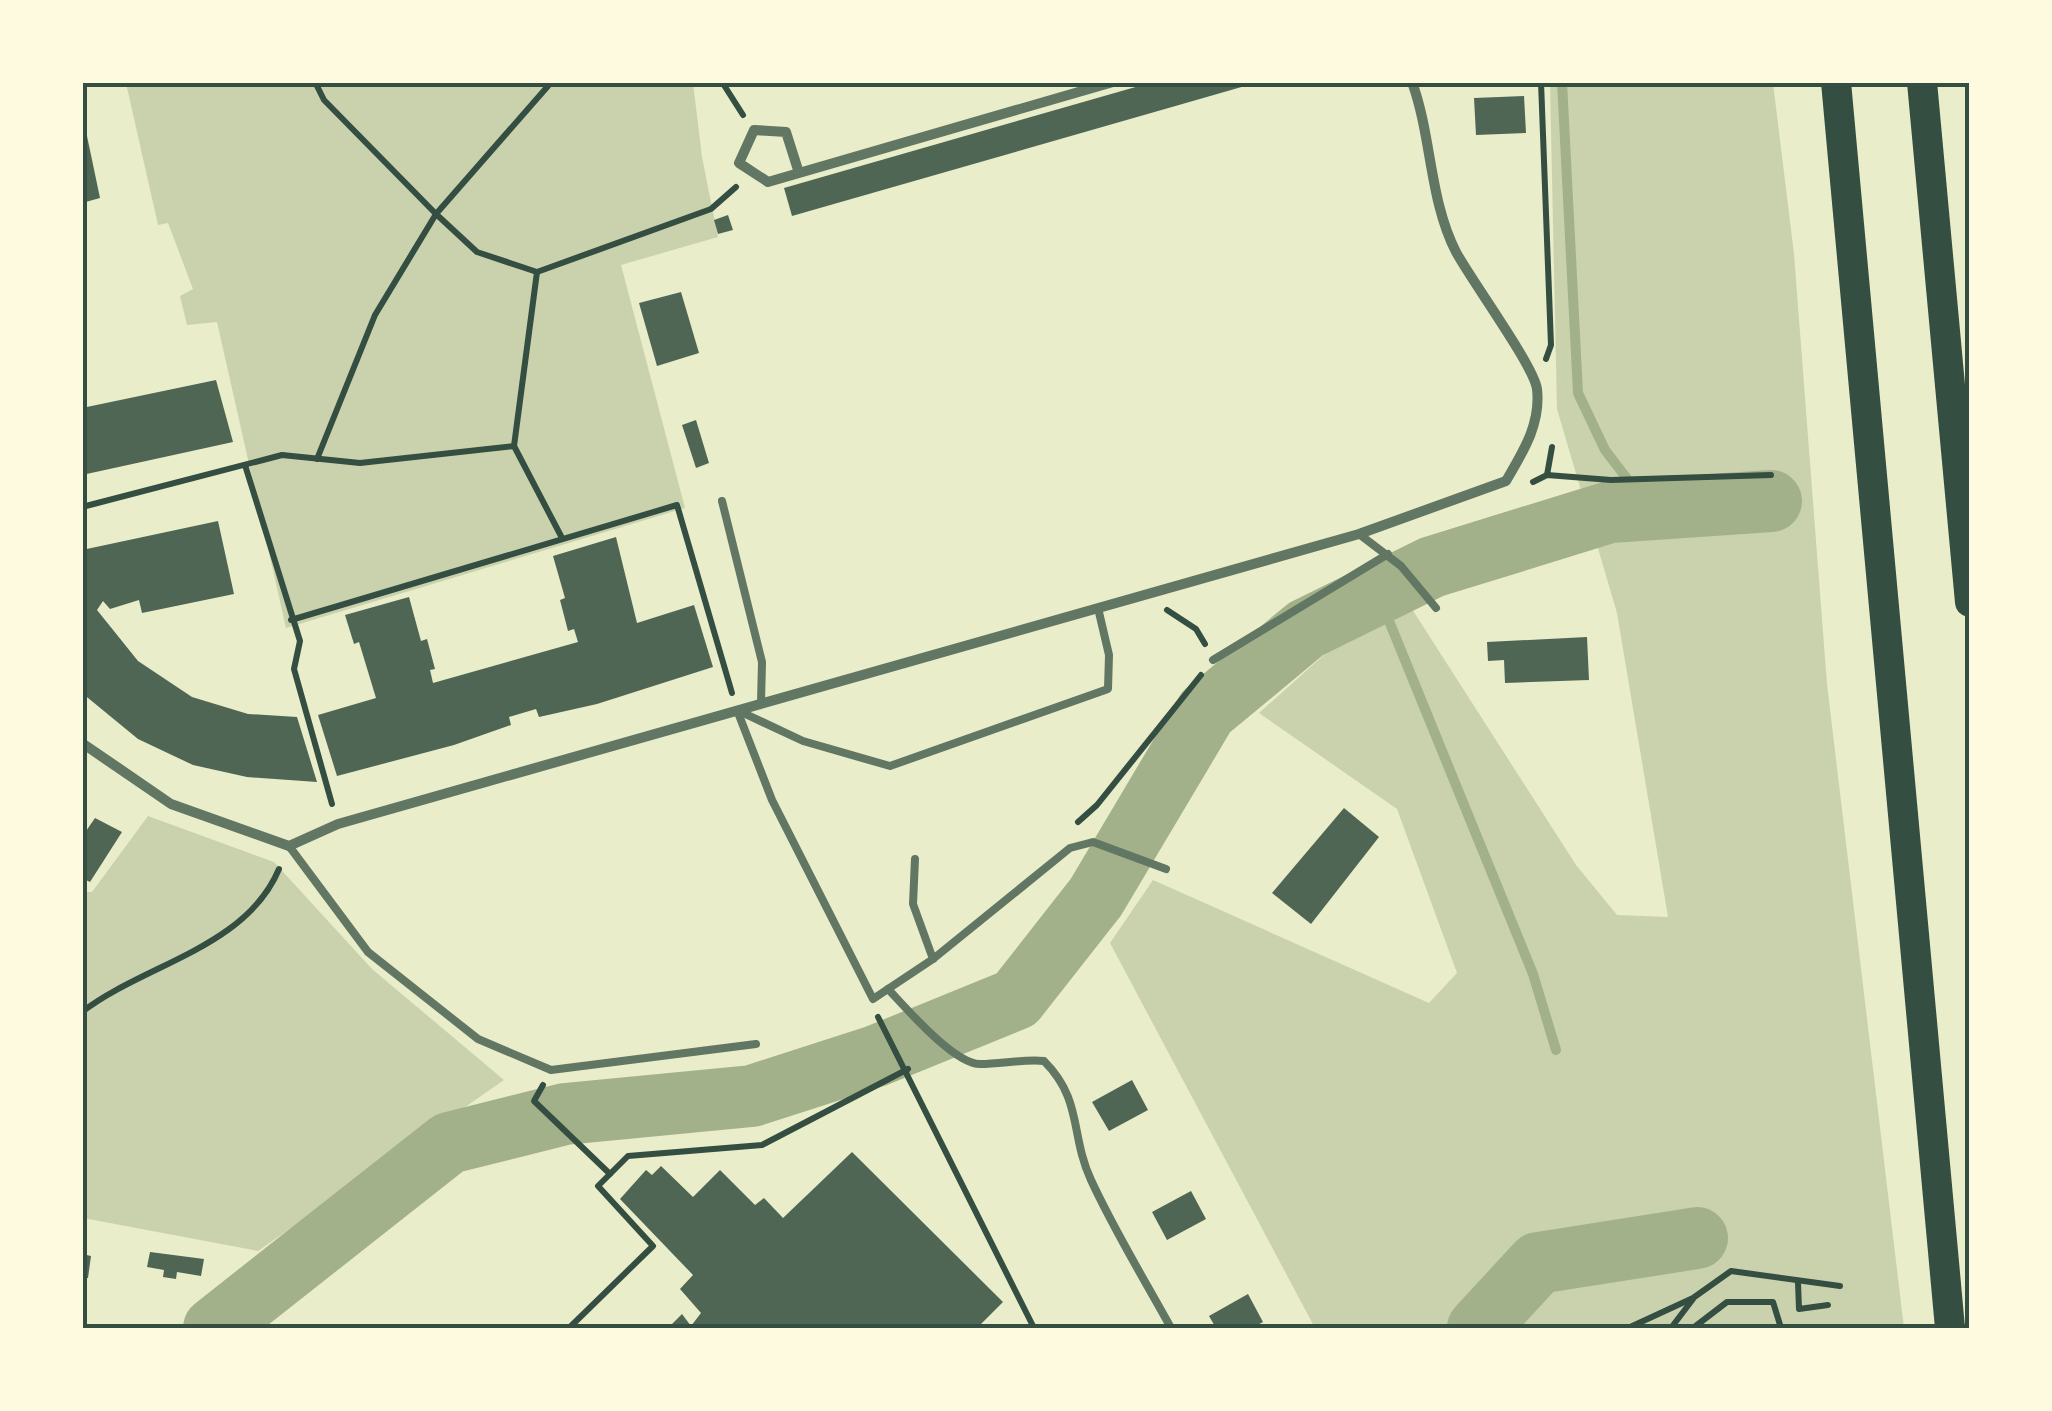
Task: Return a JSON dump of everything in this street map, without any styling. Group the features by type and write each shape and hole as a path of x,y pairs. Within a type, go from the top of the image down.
{"highway":[{"path":"1836,82 1950,1328"},
{"path":"1922,82 1970,602"}],"street":[{"path":"799,174 786,132 754,130 738,162 768,182 799,174 1113,82"},
{"path":"82,742 172,804 289,846 338,824 1360,534 1506,481 1536,424 1537,386 1454,249 1434,186 1422,109 1412,82"}],"lane":[{"path":"722,502 762,662 761,703"},
{"path":"1360,534 1402,567 1436,608"},
{"path":"1214,660 1388,554"},
{"path":"737,710 803,741 890,766 1108,689 1109,654 1098,608"},
{"path":"737,710 772,800 873,1000 932,959 1070,848 1093,842 1166,869"},
{"path":"289,846 368,952 478,1038 551,1070 756,1044"},
{"path":"914,859 913,904 932,959"},
{"path":"888,989 952,1052 976,1065 1010,1059 1044,1060 1060,1078 1072,1099 1088,1176 1171,1328"}],"path":[{"path":"315,82 324,100 477,252 537,272 711,209 754,172"},
{"path":"722,82 754,130"},
{"path":"1542,82 1551,345 1537,386 1554,434 1548,475"},
{"path":"317,458 376,314 436,214 548,86"},
{"path":"537,272 514,446 561,536"},
{"path":"82,507 282,455 360,462 514,446"},
{"path":"245,465 300,641 294,669 338,824"},
{"path":"1611,480 1771,475"},
{"path":"291,620 561,536 677,505 737,710"},
{"path":"1073,826 1097,805 1214,660 1196,629 1139,596"},
{"path":"82,1012 103,996 226,933 273,884 289,846"},
{"path":"880,1021 902,1057 1034,1328"},
{"path":"569,1328 653,1246 598,1186 628,1156 762,1144 908,1069"},
{"path":"545,1111 610,1174"},
{"path":"1628,1328 1694,1298 1730,1271 1798,1284 1840,1286"},
{"path":"1798,1284 1799,1308 1828,1304"},
{"path":"1671,1328 1694,1298"},
{"path":"1693,1328 1728,1302 1773,1302 1781,1328"}],"green space":[{"path":"126,83 693,83 718,237 621,265 685,508 286,628 217,322 187,325 180,296 193,289 168,223 158,225"},
{"path":"1550,83 1773,83 1794,254 1827,684 1904,1328 1315,1328 1110,943 1153,880 1429,1003 1457,973 1397,809 1259,713 1336,644 1410,606 1576,865 1617,915 1668,917 1617,613 1557,409"},
{"path":"148,816 274,862 372,969 504,1080 258,1251 83,1218 82,892 92,892"}],"building":[{"path":"1153,82 1252,84 792,216 784,188"},
{"path":"1524,96 1526,133 1476,135 1474,98"},
{"path":"87,136 100,198 82,203 82,137"},
{"path":"728,215 733,230 718,234 714,220"},
{"path":"681,292 699,353 657,366 639,303"},
{"path":"216,380 233,442 82,475 82,408"},
{"path":"696,420 709,463 696,468 682,425"},
{"path":"218,521 234,594 142,613 139,600 110,609 103,601 97,610 138,661 192,697 248,714 297,717 317,782 247,777 193,765 138,739 82,693 82,550"},
{"path":"616,537 637,623 694,605 713,667 597,704 539,717 536,709 509,717 511,725 454,745 337,776 318,715 376,698 359,642 354,644 345,615 409,597 421,641 427,639 435,669 430,670 433,683 578,642 574,629 568,631 560,600 565,598 553,556"},
{"path":"1587,637 1589,680 1505,683 1504,660 1488,661 1487,642"},
{"path":"1344,808 1379,837 1311,924 1272,893"},
{"path":"95,818 122,832 90,882 82,878 82,837"},
{"path":"1132,1080 1148,1110 1109,1131 1092,1102"},
{"path":"852,1152 1003,1302 977,1328 668,1328 682,1314 691,1326 701,1313 680,1289 693,1275 620,1199 646,1170 652,1175 661,1166 693,1197 720,1170 755,1205 764,1198 783,1218"},
{"path":"1191,1191 1206,1219 1167,1240 1152,1212"},
{"path":"150,1252 204,1259 201,1276 177,1272 176,1279 163,1277 164,1270 147,1267"},
{"path":"82,1254 91,1256 88,1278 82,1278"},
{"path":"1248,1294 1263,1322 1252,1328 1216,1328 1209,1316"}],"waterway":[{"path":"1562,82 1578,393 1605,450 1651,510"},
{"path":"214,1328 449,1143 565,1114 752,1096 876,1056 1016,999 1096,897 1206,712 1306,629 1432,567 1610,512 1771,501"},
{"path":"1378,594 1533,974 1556,1050"},
{"path":"1478,1328 1538,1263 1697,1238"}]}
